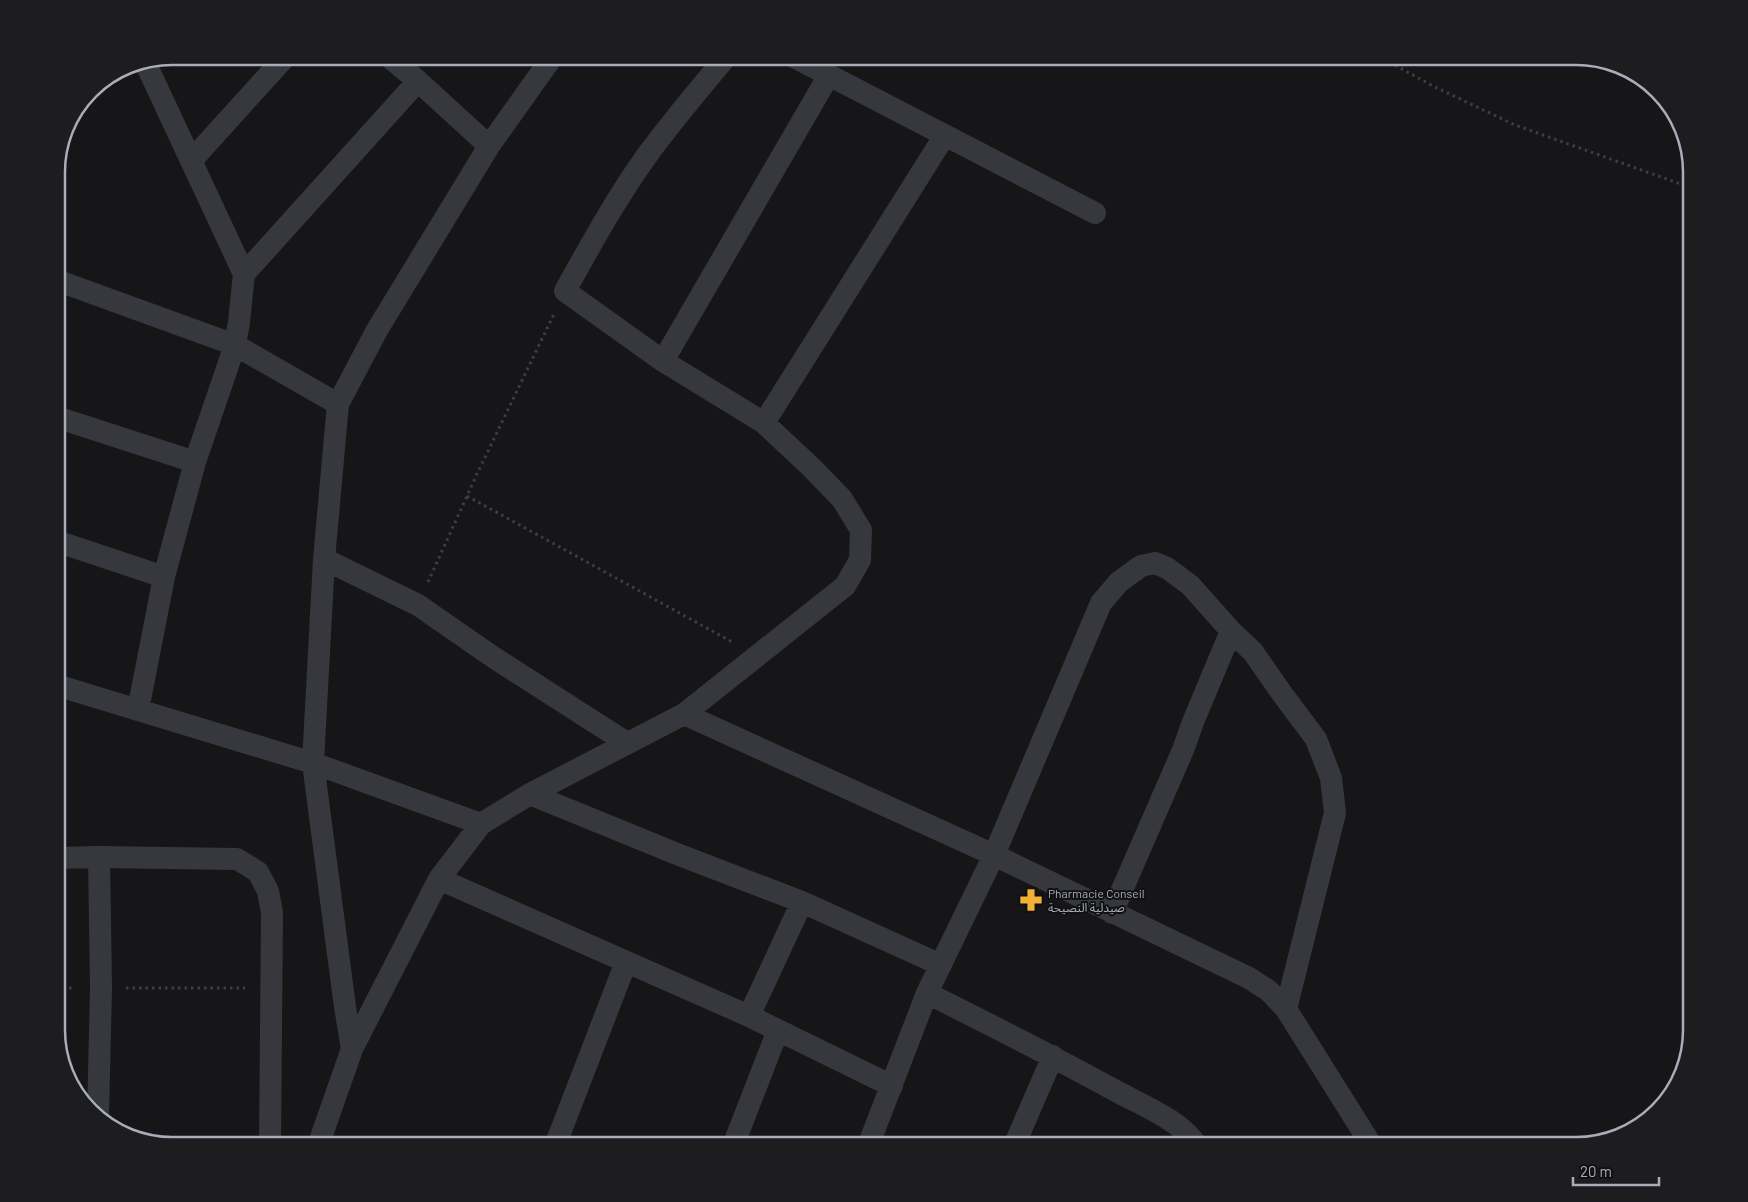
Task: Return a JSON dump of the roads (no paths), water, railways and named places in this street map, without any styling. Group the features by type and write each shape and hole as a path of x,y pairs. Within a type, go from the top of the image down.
{"street":[{"path":"190,161 278,65"},
{"path":"399,65 489,146"},
{"path":"352,1050 313,763 324,559 338,404 377,330 489,146 547,65"},
{"path":"321,1137 352,1050 439,879 481,824 530,794 684,714 845,586 860,560 861,530 842,499 764,423 663,361 565,291 607,217 648,155 720,65"},
{"path":"809,65 1095,214"},
{"path":"138,710 164,577 195,462 235,344 244,274 148,68"},
{"path":"663,361 828,75"},
{"path":"244,274 418,81"},
{"path":"764,423 945,135"},
{"path":"65,283 235,344 338,404"},
{"path":"65,420 195,462"},
{"path":"65,544 164,577"},
{"path":"324,559 418,605 493,657 627,743"},
{"path":"872,1137 927,993 994,855 1064,693 1086,634 1101,603 1119,582 1141,566 1155,563 1167,568 1190,585 1253,652 1316,739 1330,778 1335,813 1286,1009"},
{"path":"1112,913 1183,750 1232,631"},
{"path":"65,689 313,763 481,824"},
{"path":"684,714 994,855 1248,978 1269,991 1286,1009 1366,1137"},
{"path":"530,794 802,902 942,965"},
{"path":"65,858 99,856 237,860 258,872 268,891 272,913 270,1137"},
{"path":"97,1105 101,988 99,856"},
{"path":"439,879 749,1016 892,1086"},
{"path":"749,1016 802,902"},
{"path":"558,1137 626,962"},
{"path":"927,993 1053,1056 1178,1126 1192,1137"},
{"path":"736,1137 778,1030"},
{"path":"1018,1137 1053,1056"}],"place":[{"name":"Pharmacie Conseil صيدلية النصيحة","path":"1031,900"}]}
